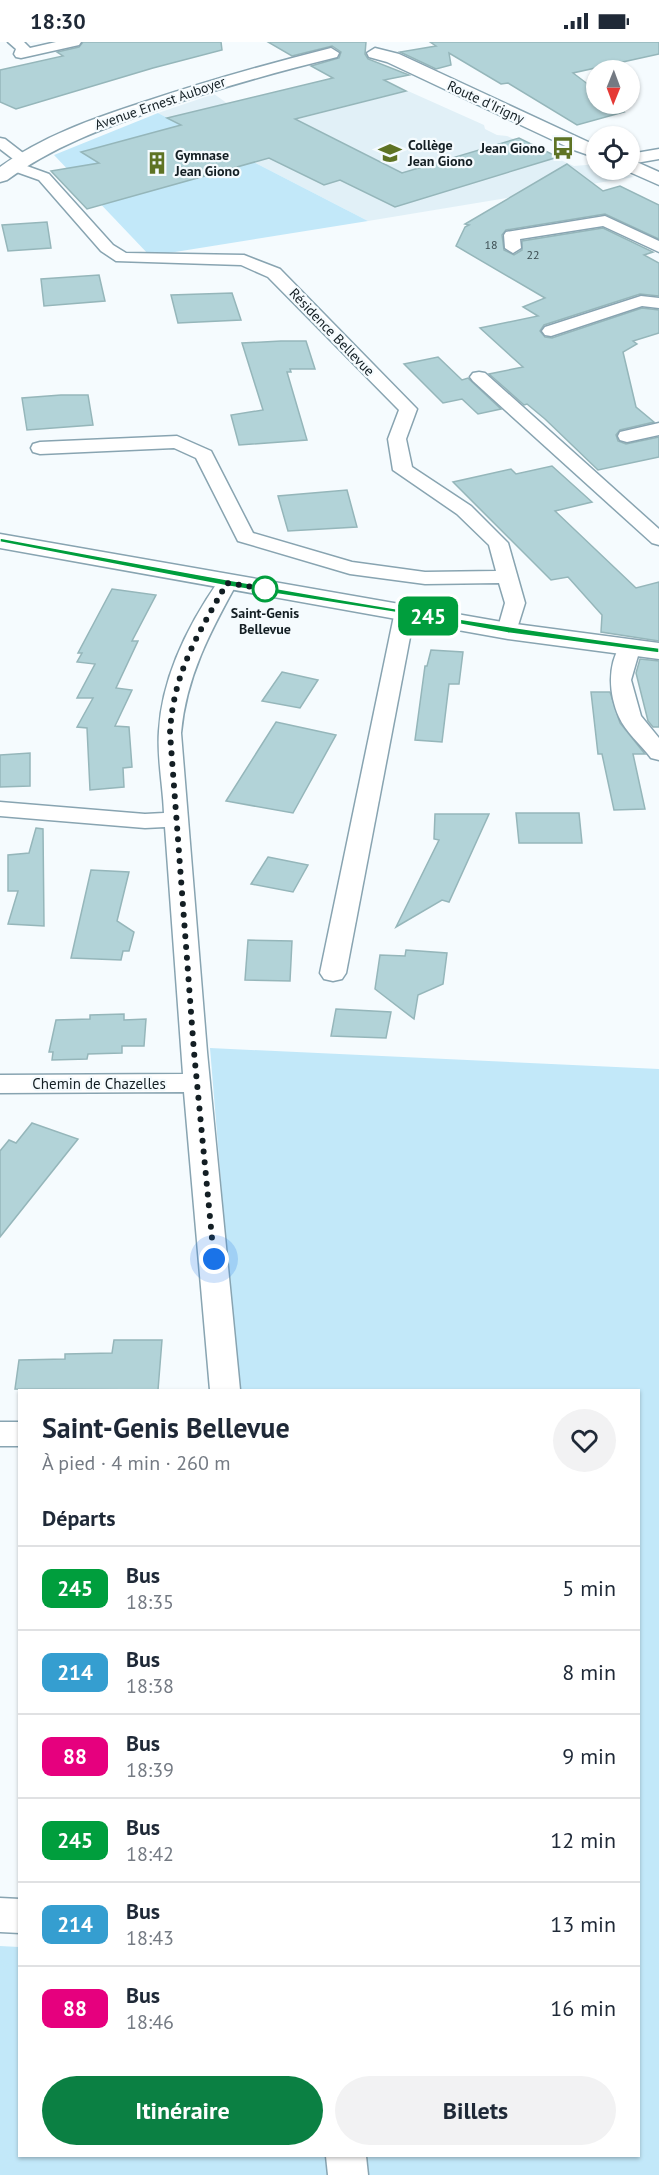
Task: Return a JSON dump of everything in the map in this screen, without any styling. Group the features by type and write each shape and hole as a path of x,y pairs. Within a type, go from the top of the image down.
{"street":[{"path":"15,42 23,48 21,54 74,42"},
{"name":"Route d'Irigny","path":"352,51 393,58 586,148"},
{"name":"Avenue Ernest Auboyer","path":"12,167 42,147 101,122 203,87 277,65 352,51"},
{"name":"Résidence Bellevue","path":"0,142 12,167 44,177 107,248 122,258 244,260 274,273 408,409 397,439 403,470 464,510 498,543 515,603 508,631"},
{"path":"640,157 659,154"},
{"path":"640,170 659,179"},
{"path":"513,248 512,235 605,221 659,247"},
{"path":"551,331 641,301 659,303"},
{"path":"479,377 659,539"},
{"path":"627,436 659,429"},
{"path":"40,448 177,442 204,455 244,537 350,568 425,578 508,577"},
{"path":"0,541 508,631 629,649 659,651"},
{"path":"225,1389 197,1083 170,733 171,706 189,648 227,583"},
{"path":"333,973 405,611"},
{"path":"629,649 620,680 630,717 659,753"},
{"path":"0,809 145,821 178,820"},
{"name":"Chemin de Chazelles","path":"0,1084 197,1083"},
{"path":"0,1434 18,1434"},
{"path":"0,1915 18,1916"},
{"path":"346,2157 348,2175"}],"shaded area":[{"name":"Collège Jean Giono","path":"408,91 484,125 485,129 497,135 507,136 574,166 586,165 586,180 616,180 368,221 158,113 214,94 262,128"},
{"path":"158,113 368,221 150,256 54,155"},
{"path":"210,1048 659,1069 659,2175 0,2175 0,1946 18,1947 18,2157 640,2157 640,1389 238,1389"}],"building":[{"path":"83,42 221,42 222,50 16,109 0,102 0,70 63,56 57,52 79,47"},
{"path":"268,42 366,42 365,54 368,59 409,75 384,80 406,91 295,119 402,173 519,138 558,157 395,207 340,180 324,185 269,158 87,209 51,171 99,163 81,152 181,125 167,118 333,78 311,66 339,58 341,52 332,46 292,56"},
{"path":"430,42 659,42 659,54 632,60 586,60 586,70 573,73 586,83 586,114 617,114 577,125 508,83 501,84 449,53 451,65 436,69 400,52 436,46"},
{"path":"567,164 603,191 620,186 659,205 659,239 605,214 506,230 502,235 504,250 514,255 522,250 522,241 603,228 653,252 644,255 659,263 659,296 640,294 544,325 540,331 545,337 552,338 642,308 659,310 659,333 633,341 637,344 623,352 636,407 654,422 620,430 616,435 618,441 626,444 659,437 659,457 598,470 545,419 527,404 524,405 489,374 523,367 480,328 538,316 523,307 545,298 456,246 465,227 469,225 465,224"},
{"path":"47,222 51,248 8,251 2,225"},
{"path":"99,275 105,301 44,306 41,279"},
{"path":"232,293 241,320 178,323 171,295"},
{"path":"306,341 315,369 290,369 291,372 287,372 307,440 239,445 231,415 263,410 242,343"},
{"path":"438,357 462,380 468,378 501,409 478,414 462,399 443,403 404,364"},
{"path":"88,395 93,425 27,430 22,398"},
{"path":"552,466 592,502 555,511 636,588 659,582 659,641 601,632 602,615 568,577 551,580 453,482 511,469 516,474"},
{"path":"347,490 357,527 288,531 278,496"},
{"path":"112,589 156,595 132,641 138,641 116,688 132,690 115,726 129,727 132,767 123,768 124,787 90,790 87,728 77,727 93,698 77,698 95,664 77,662 82,653 78,653"},
{"path":"431,650 463,652 459,684 449,684 442,742 415,740 425,666 427,666"},
{"path":"640,659 659,661 659,727 653,727 648,721 636,673"},
{"path":"282,672 318,680 300,708 262,701"},
{"path":"591,692 610,692 620,723 645,754 633,754 645,809 614,810 602,754 598,754"},
{"path":"276,722 336,735 293,813 226,801"},
{"path":"30,753 30,786 0,787 0,755"},
{"path":"516,813 579,813 582,843 519,843"},
{"path":"435,814 489,814 449,902 442,900 396,927 439,840 434,839"},
{"path":"36,828 43,829 44,926 8,924 18,891 8,891 8,855 29,853"},
{"path":"268,857 308,865 293,892 251,884"},
{"path":"91,870 129,872 117,921 134,932 129,951 123,951 121,960 71,958"},
{"path":"248,940 292,941 290,981 245,980"},
{"path":"406,950 447,953 443,984 418,995 414,1019 375,989 380,955 405,956"},
{"path":"336,1009 391,1012 386,1038 331,1036"},
{"path":"124,1014 124,1020 146,1019 144,1046 122,1046 122,1053 88,1054 87,1059 52,1060 53,1052 49,1052 56,1020 90,1019 90,1015"},
{"path":"32,1123 78,1139 0,1237 0,1151 9,1140 16,1143"},
{"path":"114,1340 162,1340 158,1389 15,1389 19,1360 65,1359 65,1354 112,1353"}],"bus line":[{"name":"245","path":"0,541 508,631 629,649 659,651"}],"place":[{"name":"Jean Giono","path":"563,148"},
{"name":"Collège Jean Giono","path":"390,153"},
{"name":"Gymnase Jean Giono","path":"157,163"},
{"name":"Saint-Genis Bellevue","path":"265,589"}],"route":[{"path":"214,1259 194,1052 178,820 172,766 171,706 189,648 227,583 272,590 265,589"}]}
